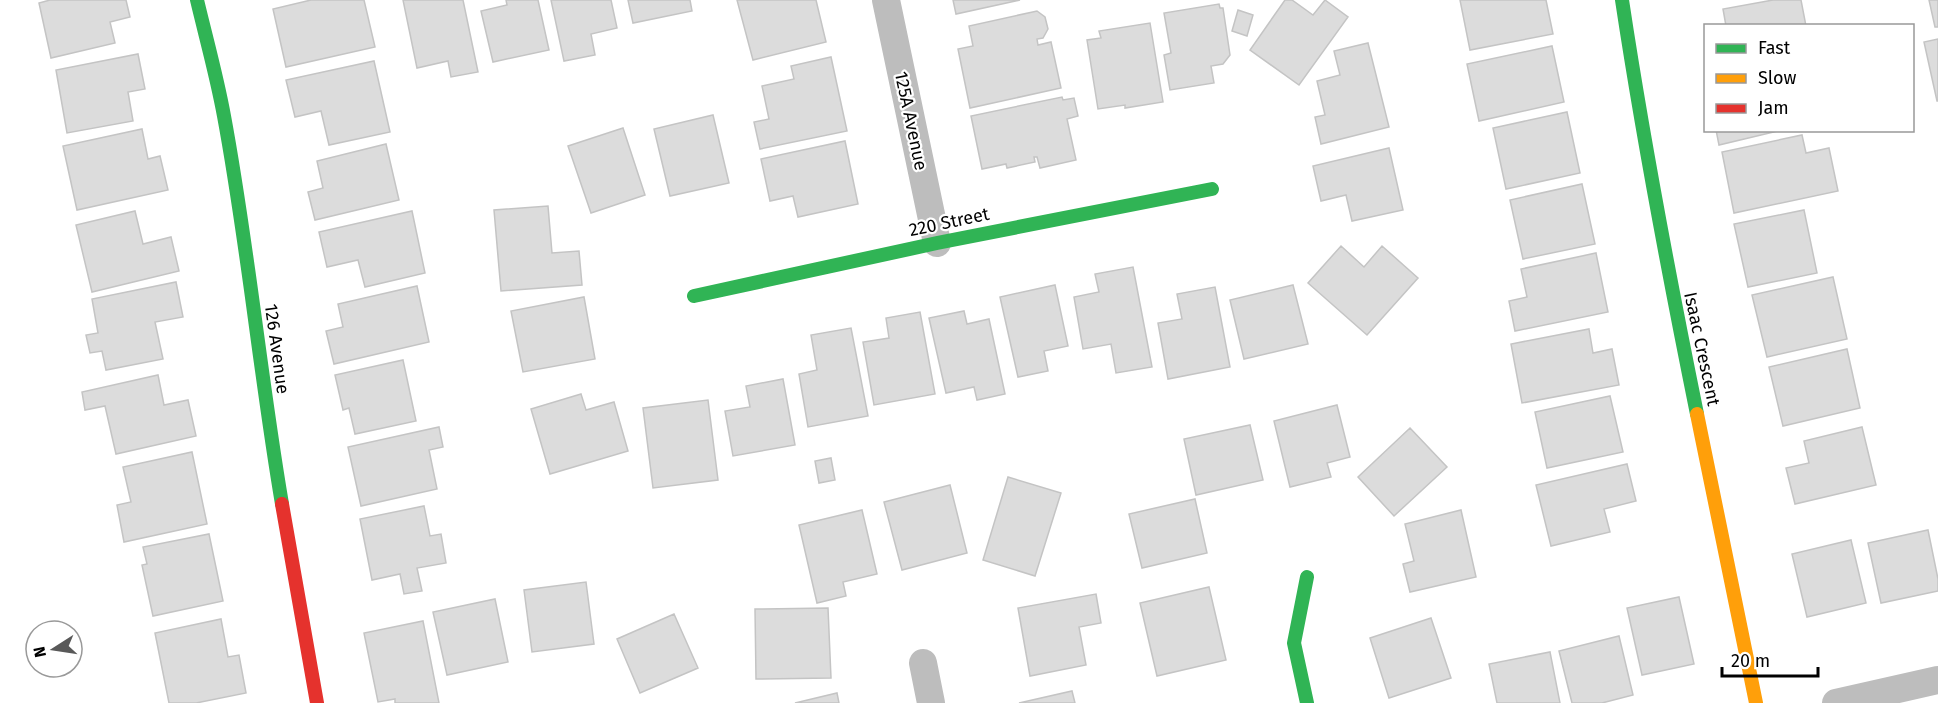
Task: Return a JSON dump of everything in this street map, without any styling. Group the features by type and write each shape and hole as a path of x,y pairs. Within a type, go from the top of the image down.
{"street":[{"name":"126 Avenue","path":"197,0 224,113 239,202 268,421 317,703"},
{"name":"125A Avenue","path":"886,0 937,243"},
{"name":"Isaac Crescent","path":"1622,0 1638,105 1673,298 1756,703"},
{"name":"220 Street","path":"694,296 937,243 1212,189"},
{"path":"1307,577 1294,643 1307,703"},
{"path":"923,663 931,703"},
{"path":"1836,703 1938,680"}],"building":[{"path":"50,0 126,0 130,17 110,22 115,43 51,58 39,3"},
{"path":"311,0 364,0 375,47 286,67 273,9"},
{"path":"403,0 463,0 478,72 451,77 448,61 417,68"},
{"path":"506,0 538,0 549,50 493,62 481,11 507,5"},
{"path":"551,0 611,0 617,28 591,34 595,55 564,61"},
{"path":"628,0 690,0 692,11 633,23"},
{"path":"737,0 816,0 826,42 753,60"},
{"path":"953,0 1020,0 956,14"},
{"path":"1285,0 1292,0 1313,15 1325,0 1348,17 1299,85 1250,50"},
{"path":"1460,0 1546,0 1553,34 1470,50"},
{"path":"1773,0 1801,0 1806,24 1726,24 1723,9"},
{"path":"1929,0 1938,0 1938,27 1935,27"},
{"path":"1219,4 1220,8 1223,8 1230,55 1223,64 1211,66 1214,83 1170,90 1164,55 1171,53 1164,13"},
{"path":"1238,10 1253,15 1247,36 1232,31"},
{"path":"1037,11 1045,17 1048,29 1043,38 1037,39 1038,45 1051,42 1061,88 970,108 958,49 973,46 969,26"},
{"path":"1150,23 1163,102 1125,108 1125,105 1098,109 1087,40 1101,38 1099,31"},
{"path":"1938,39 1938,101 1937,101 1924,42"},
{"path":"1368,43 1389,127 1321,144 1315,117 1325,115 1317,81 1340,75 1334,51"},
{"path":"1552,46 1564,102 1479,121 1467,64"},
{"path":"138,54 145,89 128,92 133,121 67,133 56,70"},
{"path":"831,57 847,131 760,149 754,122 769,119 762,86 794,79 791,66"},
{"path":"374,61 390,132 329,145 321,111 295,117 286,80"},
{"path":"1062,97 1063,100 1074,98 1078,116 1067,119 1076,160 1040,168 1037,157 1034,157 1035,162 1007,168 1006,164 982,169 971,116"},
{"path":"1567,112 1580,173 1506,189 1493,128"},
{"path":"713,115 729,183 670,196 654,129"},
{"path":"623,128 645,195 591,213 568,146"},
{"path":"142,129 148,159 160,156 168,190 77,210 63,146"},
{"path":"1716,132 1774,132 1719,145"},
{"path":"1802,135 1806,153 1829,148 1838,191 1734,213 1722,152"},
{"path":"845,141 858,204 798,217 793,196 770,201 761,159"},
{"path":"386,144 399,200 315,220 308,192 323,188 317,161"},
{"path":"1389,148 1403,210 1352,221 1346,195 1321,201 1313,166"},
{"path":"1582,184 1595,244 1523,259 1510,200"},
{"path":"548,206 552,253 579,251 582,285 501,291 494,210"},
{"path":"1804,210 1817,273 1748,287 1734,224"},
{"path":"135,211 143,244 171,237 179,271 92,292 76,225"},
{"path":"412,211 425,273 365,287 358,260 327,267 319,232"},
{"path":"1341,246 1364,267 1382,246 1418,278 1367,335 1308,283"},
{"path":"1596,253 1608,312 1515,331 1509,301 1527,297 1521,269"},
{"path":"1133,267 1152,367 1116,373 1111,344 1083,349 1074,297 1099,292 1095,274"},
{"path":"1833,277 1847,339 1767,357 1752,295"},
{"path":"176,282 183,317 155,322 163,359 106,370 102,351 90,353 86,335 98,333 92,299"},
{"path":"1055,285 1068,346 1044,351 1048,371 1018,377 1000,297"},
{"path":"1293,285 1308,344 1244,359 1230,300"},
{"path":"417,286 429,342 334,364 326,331 343,327 338,304"},
{"path":"1215,287 1230,367 1168,379 1158,323 1182,319 1177,294"},
{"path":"584,297 595,359 523,372 511,311"},
{"path":"964,311 967,324 989,319 1005,394 977,400 974,387 946,393 929,318"},
{"path":"920,312 935,394 874,405 863,342 889,338 886,318"},
{"path":"851,328 868,416 808,427 799,374 817,370 811,335"},
{"path":"1589,329 1593,353 1612,349 1619,385 1522,403 1511,344"},
{"path":"1847,349 1860,408 1783,426 1769,367"},
{"path":"403,360 416,421 355,434 349,408 343,410 335,375"},
{"path":"158,375 164,405 188,400 196,436 116,454 105,406 85,410 82,392"},
{"path":"783,379 795,445 733,456 725,411 750,407 746,386"},
{"path":"581,394 586,410 614,402 628,451 550,474 531,409"},
{"path":"1610,396 1623,452 1547,468 1535,412"},
{"path":"708,400 718,480 653,488 643,408"},
{"path":"1337,405 1350,457 1327,463 1331,477 1290,487 1274,421"},
{"path":"1250,425 1263,480 1196,495 1184,439"},
{"path":"439,427 443,447 429,450 437,489 361,506 348,447"},
{"path":"1862,427 1876,485 1795,504 1786,468 1809,463 1804,441"},
{"path":"1410,428 1447,467 1394,516 1358,477"},
{"path":"192,452 207,524 124,542 117,505 131,502 123,467"},
{"path":"831,458 835,480 819,483 815,461"},
{"path":"1627,464 1636,501 1604,509 1610,532 1551,546 1536,485"},
{"path":"1008,477 1061,493 1035,576 983,560"},
{"path":"950,485 967,553 902,570 884,502"},
{"path":"1195,499 1207,553 1142,568 1129,514"},
{"path":"424,506 430,536 441,534 446,563 417,568 422,591 404,594 400,574 372,580 360,519"},
{"path":"862,510 877,574 843,582 846,596 817,603 799,525"},
{"path":"1461,510 1476,577 1410,592 1403,564 1414,561 1405,524"},
{"path":"1928,530 1938,579 1938,591 1881,603 1868,543"},
{"path":"209,534 223,601 153,616 142,565 147,564 143,547"},
{"path":"1851,540 1866,603 1807,617 1792,554"},
{"path":"586,582 594,644 532,652 524,590"},
{"path":"1209,587 1226,660 1157,676 1140,603"},
{"path":"1096,594 1101,623 1079,627 1086,665 1030,676 1018,608"},
{"path":"1679,597 1694,664 1642,675 1627,608"},
{"path":"495,599 508,662 447,675 433,612"},
{"path":"828,608 831,678 756,679 755,609"},
{"path":"674,614 698,668 640,693 617,639"},
{"path":"1431,618 1451,678 1389,698 1370,638"},
{"path":"221,619 228,657 239,655 246,693 196,703 169,703 155,633"},
{"path":"423,621 439,703 395,703 395,699 378,702 364,633"},
{"path":"1619,636 1633,695 1602,703 1572,703 1559,651"},
{"path":"1550,652 1560,703 1497,703 1489,664"},
{"path":"1072,691 1075,703 1019,703"},
{"path":"837,693 839,703 795,703"}],"traffic: fast":[{"path":"197,0 224,116 282,504"},
{"path":"1622,0 1657,207 1697,414"},
{"path":"694,296 937,243 1212,189"},
{"path":"1307,577 1294,643 1307,703"}],"traffic: slow":[{"path":"1697,414 1756,703"}],"traffic: jam":[{"path":"282,504 317,703"}]}
